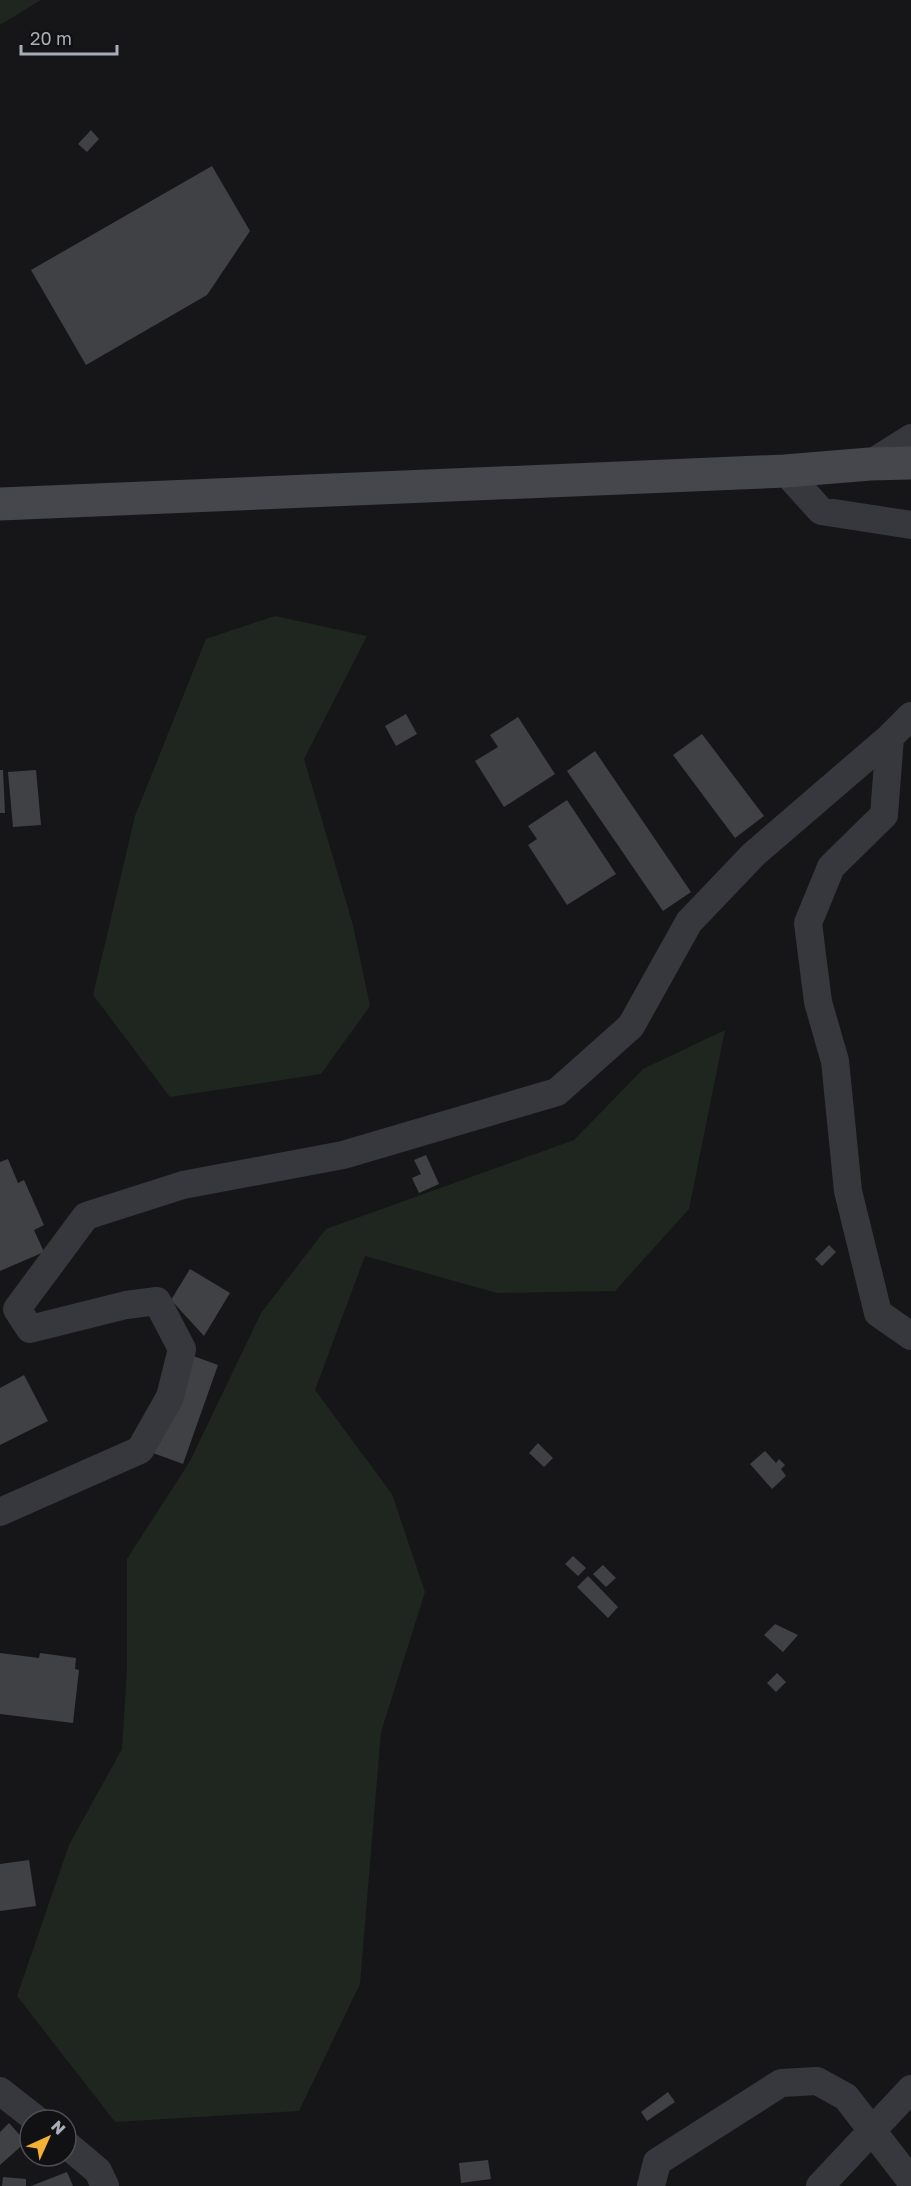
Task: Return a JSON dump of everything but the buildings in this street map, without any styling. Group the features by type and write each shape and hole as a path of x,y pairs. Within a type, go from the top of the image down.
{"street":[{"path":"870,464 911,438"},
{"path":"0,504 785,471 911,463"},
{"path":"785,471 821,511 911,525"},
{"path":"0,1512 140,1450 170,1397 182,1349 157,1301 126,1305 30,1329 17,1309 86,1216 183,1185 343,1155 557,1092 631,1026 689,922 754,854 890,737 911,716"},
{"path":"890,737 884,815 831,867 808,923 818,1002 835,1061 848,1191 875,1302 878,1313 911,1336"},
{"path":"651,2186 657,2162 782,2083 817,2081 846,2097 911,2181"},
{"path":"820,2186 911,2089"},
{"path":"0,2091 22,2108"},
{"path":"78,2154 98,2171 105,2186"}],"shaded area":[{"path":"0,0 41,0 0,25"},
{"path":"275,616 367,636 304,759 353,925 370,1006 321,1074 170,1097 93,995 135,816 206,639"},
{"path":"725,1030 689,1209 615,1291 497,1293 365,1256 315,1390 392,1494 425,1592 381,1732 360,1984 299,2111 115,2122 17,1996 69,1845 122,1749 127,1670 127,1559 190,1461 261,1313 326,1229 574,1140 643,1069"}]}
